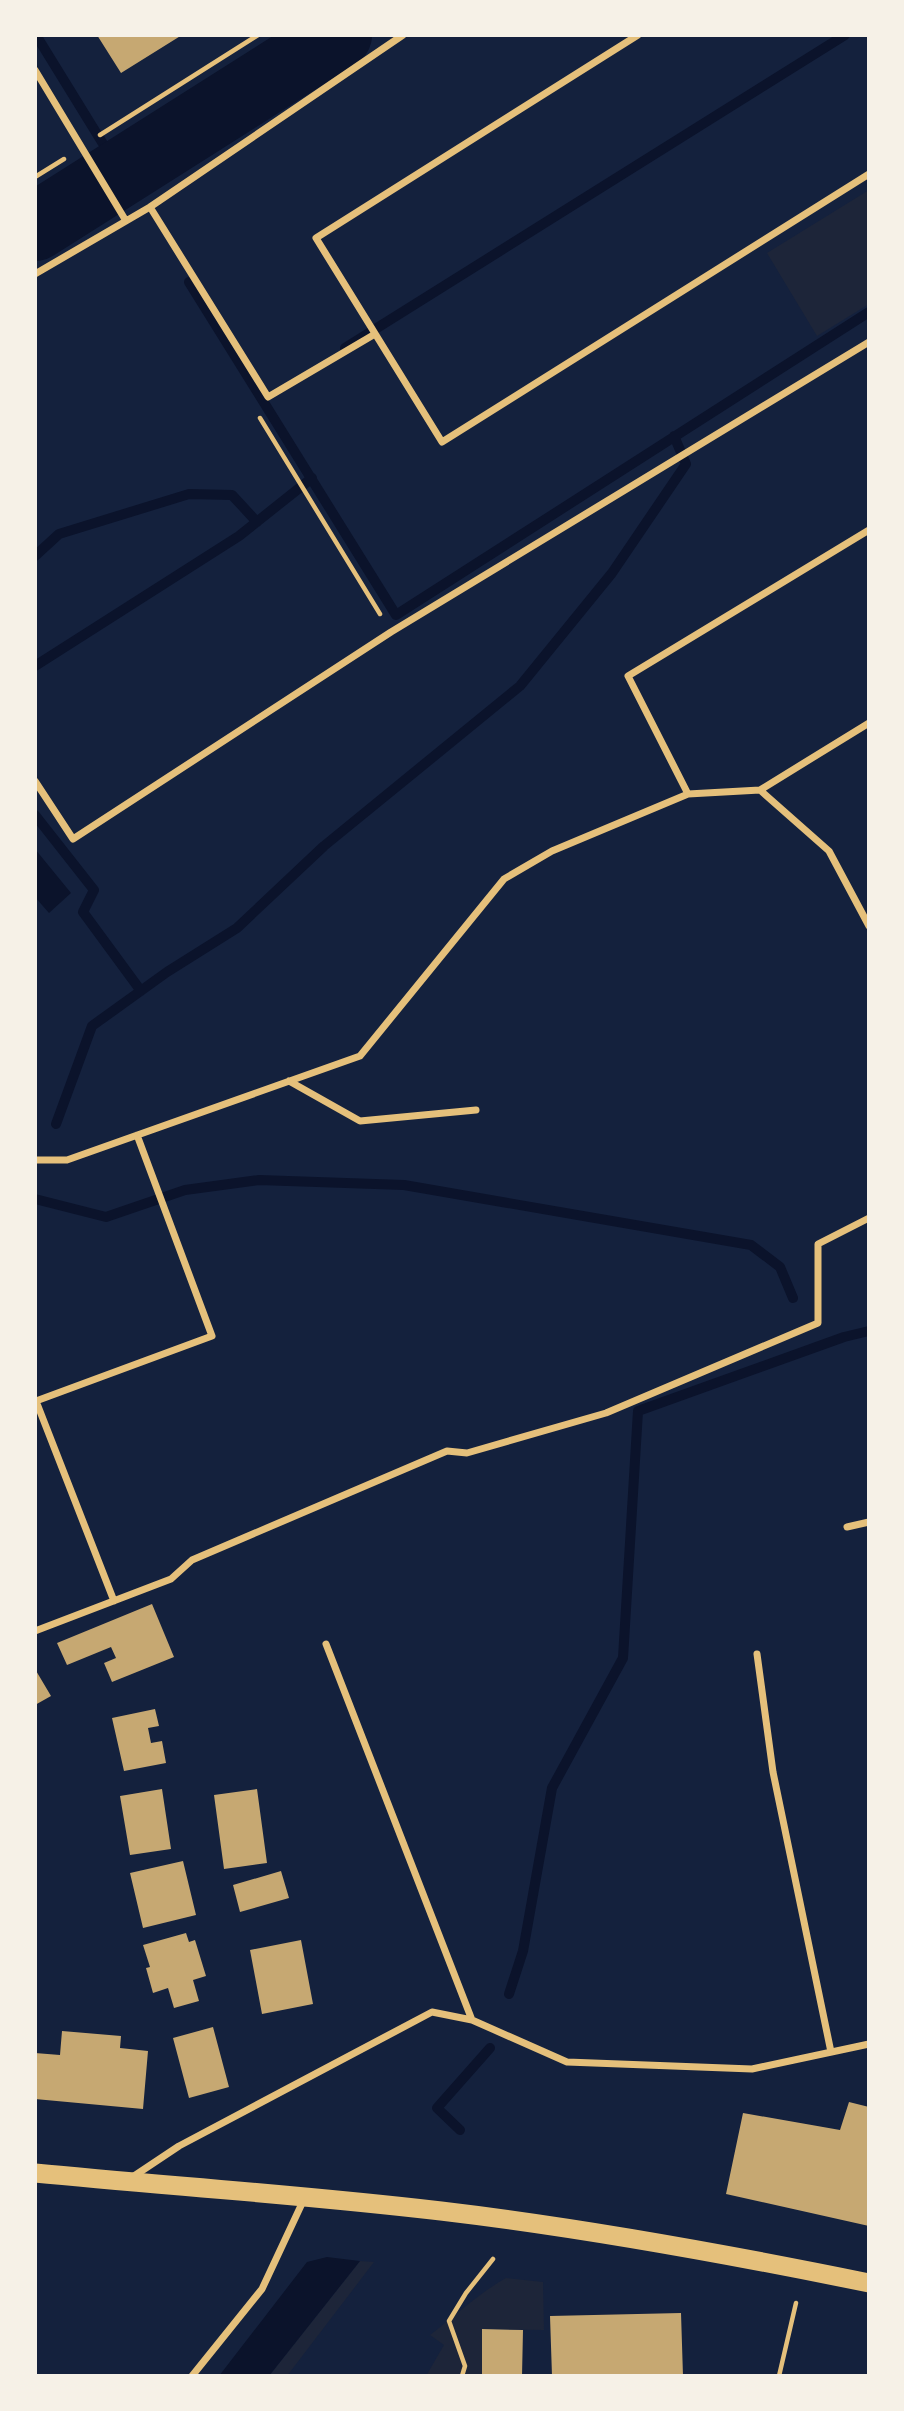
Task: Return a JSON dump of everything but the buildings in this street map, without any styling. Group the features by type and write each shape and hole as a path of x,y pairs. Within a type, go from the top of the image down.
{"highway":[{"path":"35,2174 442,2211 748,2258 869,2283"}],"street":[{"path":"35,274 150,207 403,35"},
{"path":"638,35 316,238 442,442 869,174"},
{"path":"35,70 127,221"},
{"path":"150,207 268,397 375,334"},
{"path":"35,781 73,839 391,632 869,342"},
{"path":"688,794 628,676 869,530"},
{"path":"35,1160 67,1160 360,1056 504,879 552,851 688,794 760,790 869,723"},
{"path":"760,790 829,851 869,926"},
{"path":"289,1081 360,1121 476,1110"},
{"path":"114,1601 36,1401 212,1336 137,1135"},
{"path":"35,1631 172,1579 192,1560 447,1451 467,1453 606,1413 818,1323 818,1244 869,1218"},
{"path":"847,1527 869,1522"},
{"path":"326,1644 472,2020"},
{"path":"757,1654 773,1772 831,2052"},
{"path":"125,2182 179,2146 432,2012 472,2020 567,2062 752,2069 869,2044"},
{"path":"192,2376 262,2289 305,2197"}],"path":[{"path":"35,177 258,35"},
{"path":"256,411 391,632"},
{"path":"463,2376 465,2366 449,2321 466,2293 493,2259"},
{"path":"779,2376 796,2304"}],"shaded area":[{"path":"869,190 869,304 817,336 767,253"},
{"path":"35,849 71,893 49,913 35,897"},
{"path":"327,2257 360,2261 269,2376 219,2376 307,2262"},
{"path":"360,2261 374,2262 287,2376 269,2376"},
{"path":"506,2278 543,2282 544,2330 482,2329 482,2376 426,2376 444,2345 430,2335"}],"waterway":[{"path":"36,35 121,173"},
{"path":"35,227 338,35"},
{"path":"345,348 845,35"},
{"path":"189,282 396,615 869,312"},
{"path":"56,1124 92,1026 167,972 237,928 324,846 520,686 612,573 686,464 674,436"},
{"path":"35,666 239,536 312,478"},
{"path":"35,556 59,534 189,494 232,495 257,522"},
{"path":"35,815 94,890 83,912 141,991"},
{"path":"35,1199 106,1217 185,1190 259,1180 404,1185 751,1245 780,1267 793,1298"},
{"path":"509,1994 523,1951 552,1788 623,1658 638,1411 844,1337 869,1331"},
{"path":"460,2130 437,2108 490,2048"}]}
